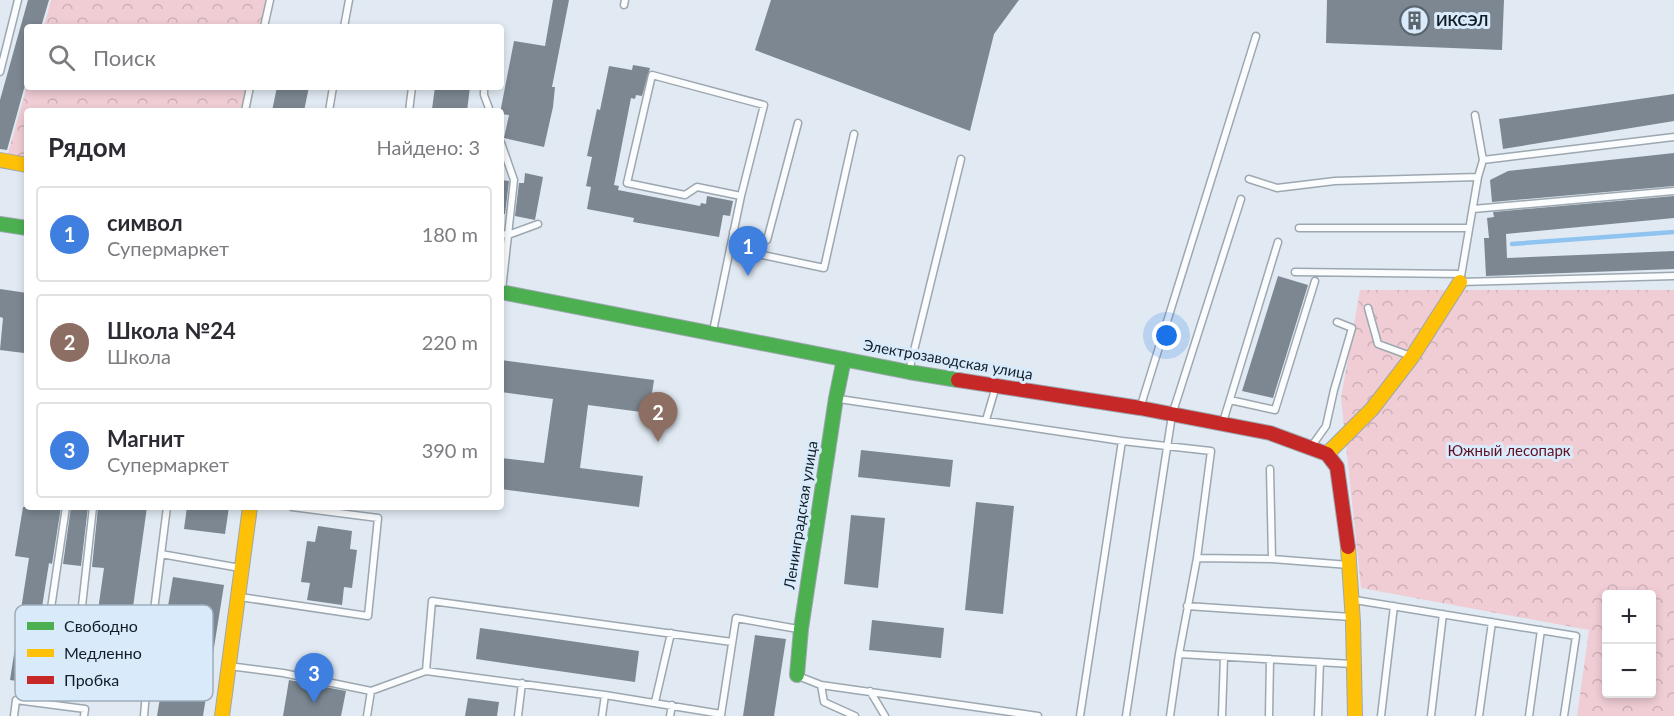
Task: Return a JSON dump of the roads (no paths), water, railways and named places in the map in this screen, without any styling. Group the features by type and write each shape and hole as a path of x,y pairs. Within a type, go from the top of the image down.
{"street":[{"path":"0,160 24,164"},
{"path":"0,224 24,228"},
{"path":"1355,716 1350,565 1337,466 1327,454 1372,409 1412,357 1461,278"},
{"name":"Электрозаводская улица","path":"504,293 909,372 1140,408 1270,433 1327,454"},
{"name":"Ленинградская улица","path":"797,675 801,629 844,359"},
{"path":"222,716 250,510"}],"lane":[{"path":"0,72 18,0"},
{"path":"265,24 270,0"},
{"path":"345,24 349,0"},
{"path":"1140,408 1256,36"},
{"path":"713,334 741,196 764,105 652,75 627,183 686,195 697,187 741,196"},
{"path":"246,108 249,90"},
{"path":"330,108 332,90"},
{"path":"409,108 412,90"},
{"path":"484,90 488,108"},
{"path":"1461,278 1483,160 1475,115"},
{"path":"733,232 767,240 798,123"},
{"path":"730,248 824,268 854,134"},
{"path":"1483,160 1674,137"},
{"path":"504,152 514,180 505,234 538,224"},
{"path":"909,372 962,159"},
{"path":"1249,179 1277,189 1335,181 1478,177"},
{"path":"1473,209 1674,190"},
{"path":"1126,716 1172,415 1241,199"},
{"path":"1299,228 1469,228"},
{"path":"1223,424 1278,242"},
{"path":"1294,272 1461,278 1674,276"},
{"path":"1230,400 1275,410 1315,281"},
{"path":"1368,308 1378,345 1412,357"},
{"path":"1311,447 1326,426 1352,328 1337,322"},
{"path":"986,420 996,386"},
{"path":"836,398 1122,441 1211,451 1197,558 1170,716"},
{"path":"1080,716 1122,441"},
{"path":"1270,469 1272,559"},
{"path":"52,605 66,510"},
{"path":"82,605 93,510"},
{"path":"155,605 167,510"},
{"path":"238,597 368,616 378,518 315,510"},
{"path":"161,554 242,569"},
{"path":"1197,558 1272,559 1350,565"},
{"path":"1352,599 1576,636 1564,716"},
{"path":"426,671 432,601 732,642"},
{"path":"1187,606 1352,617"},
{"path":"1381,716 1394,606"},
{"path":"1431,716 1443,614"},
{"path":"229,666 283,673 371,691 426,671 655,702 721,715 736,618 801,629"},
{"path":"1479,716 1492,622"},
{"path":"1529,716 1541,630"},
{"path":"655,702 671,633"},
{"path":"1179,654 1355,664"},
{"path":"1222,716 1224,657"},
{"path":"1269,716 1270,659"},
{"path":"1318,716 1320,662"},
{"path":"797,675 821,685 1038,716"},
{"path":"518,716 522,683"},
{"path":"821,685 824,702 855,716"},
{"path":"367,716 371,691"},
{"path":"870,691 885,716"},
{"path":"602,716 605,695"},
{"path":"14,716 16,701"},
{"path":"23,701 85,709 84,716"},
{"path":"144,716 145,701"},
{"path":"670,716 672,705"}],"waterway":[{"path":"1512,244 1674,232"}],"place":[{"name":"ИКСЭЛ","path":"1415,21"},
{"name":"символ","path":"748,276"},
{"name":"Школа №24","path":"658,442"},
{"name":"Магнит","path":"314,703"}],"park label":[{"name":"Южный лесопарк","path":"1509,451"}]}
